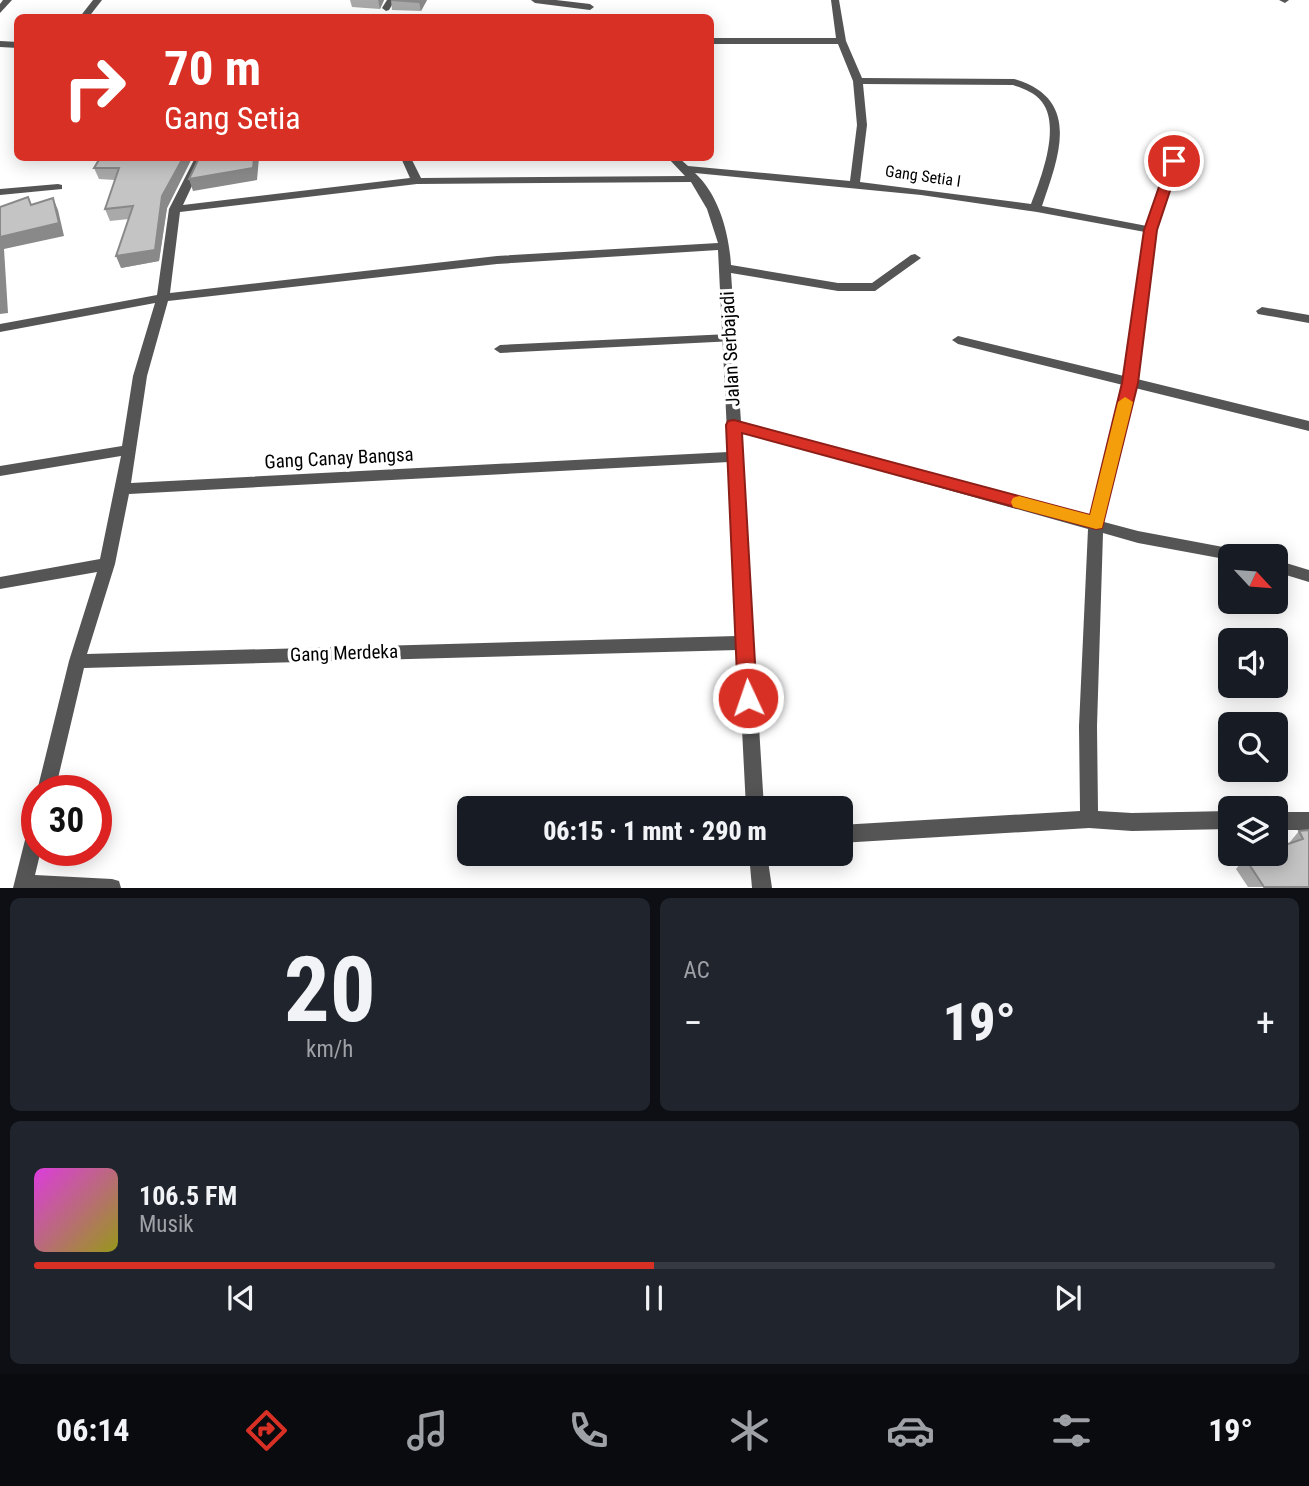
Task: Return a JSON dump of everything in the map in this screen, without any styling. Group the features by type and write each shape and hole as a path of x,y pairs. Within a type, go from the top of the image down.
{"street":[{"path":"0,10 8,0"},
{"path":"86,14 98,0"},
{"path":"536,0 590,3"},
{"path":"835,0 841,41 858,81 862,125 855,182"},
{"path":"714,41 841,41"},
{"path":"858,81 1014,82 1036,88 1043,94 1054,115 1055,153 1035,209"},
{"path":"50,775 77,661 107,564 123,489 140,376 163,298 175,209 199,161"},
{"path":"407,161 417,181"},
{"name":"Jalan Serbajadi","path":"677,161 692,174 721,227 724,246 754,796"},
{"path":"1090,819 1088,726 1096,523 1130,383 1151,230 1174,161"},
{"name":"Gang Setia I","path":"175,209 417,181 692,174 855,182 1035,209 1151,230"},
{"path":"0,192 58,187"},
{"path":"0,328 163,298 497,260 724,246"},
{"path":"726,268 838,287 876,287 915,258"},
{"path":"1262,310 1309,319"},
{"path":"500,349 729,338"},
{"path":"958,340 1309,426"},
{"path":"734,425 1096,523 1138,537 1218,552"},
{"path":"0,471 129,450"},
{"name":"Gang Canay Bangsa","path":"123,489 734,457"},
{"path":"0,583 107,564"},
{"path":"1288,570 1309,576"},
{"name":"Gang Merdeka","path":"77,661 744,643"},
{"path":"853,833 1090,819 1132,822 1218,820"},
{"path":"1288,821 1309,821"},
{"path":"28,866 23,886 112,887"},
{"path":"759,866 762,887"}],"building":[{"path":"98,161 181,161 162,196 155,250 116,256 133,206 105,209 119,168 94,168"},
{"path":"198,161 254,161 253,168 189,179"},
{"path":"28,197 31,205 53,198 59,223 0,237 0,207"},
{"path":"1309,830 1309,887 1264,887 1250,866 1288,866 1288,844 1303,839 1299,831"}],"slow traffic":[{"path":"1019,502 1096,523 1125,402"}],"route":[{"path":"748,698 734,425 1096,523 1130,383 1151,230 1174,161"}]}
